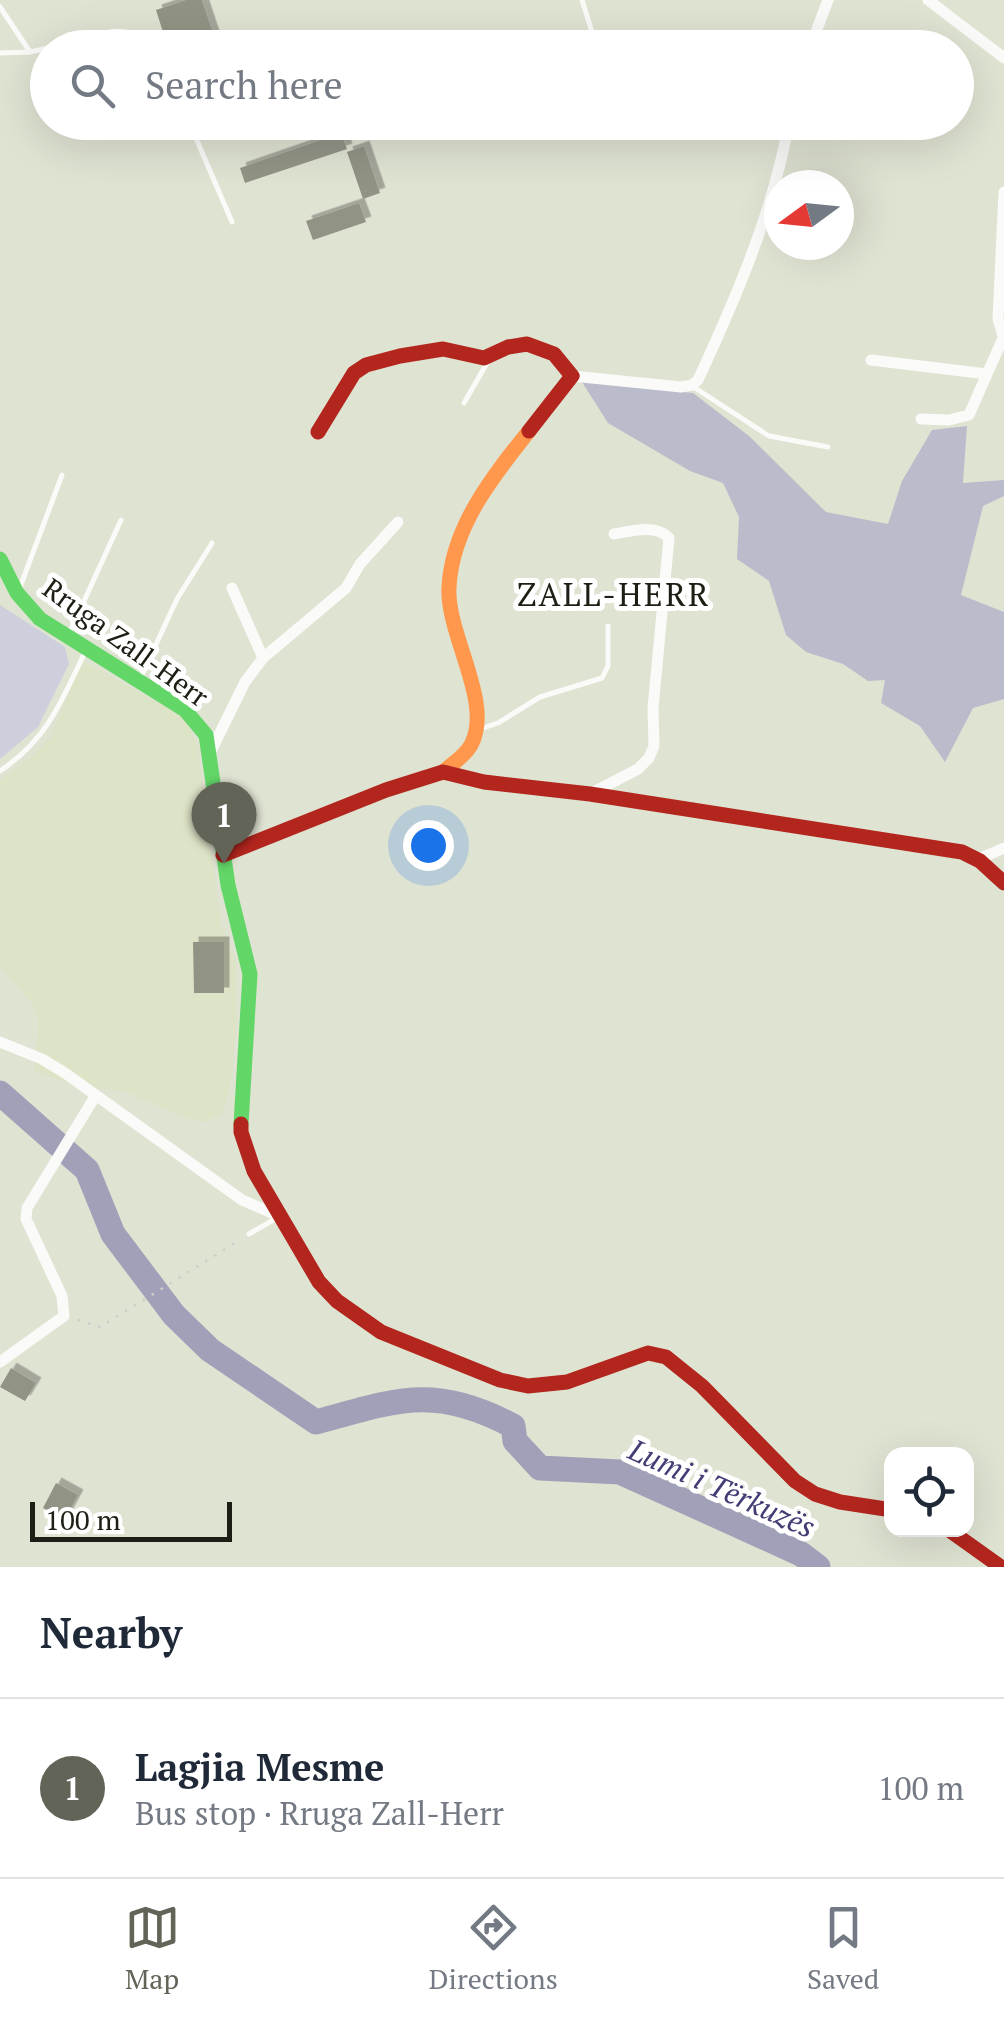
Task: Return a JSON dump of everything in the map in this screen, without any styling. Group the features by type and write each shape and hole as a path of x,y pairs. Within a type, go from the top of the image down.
{"street":[{"path":"817,30 828,0"},
{"path":"928,0 967,30"},
{"path":"974,35 1004,58"},
{"path":"572,376 692,386 725,323 782,164 786,140"},
{"path":"921,420 969,415 1003,336 998,318 1004,192"},
{"path":"318,432 350,376 376,361 443,349 473,358 490,358 521,343 535,344 568,366 572,376"},
{"path":"871,360 987,374"},
{"path":"223,855 386,790 443,772 472,744 477,730 449,586 462,536 474,507 500,468 572,376"},
{"path":"211,752 245,682 262,658 346,588 360,564 398,522"},
{"path":"590,794 638,770 654,746 669,538 662,531 651,529 614,534"},
{"name":"Rruga Zall-Herr","path":"0,558 18,593 40,619 198,722 211,752 223,855 250,974 241,1132 250,1161 279,1216 320,1282 337,1301 381,1332 500,1380 528,1386 567,1382 648,1353 666,1357 702,1386 795,1482 840,1502 884,1509"},
{"path":"232,588 262,658"},
{"path":"443,772 484,782 590,794 982,858 1004,848"},
{"path":"982,858 992,874 1004,883"},
{"path":"0,1042 7,1048 42,1058 242,1200 279,1216"},
{"path":"0,1362 64,1316 62,1296 26,1220 32,1196 96,1095"},
{"path":"959,1537 1001,1567"}],"lane":[{"path":"582,0 591,30"},
{"path":"0,7 30,52"},
{"path":"0,53 30,52"},
{"path":"197,140 232,222"},
{"path":"464,403 490,358"},
{"path":"692,386 768,436 828,447"},
{"path":"18,593 62,475"},
{"path":"68,636 121,520"},
{"path":"139,681 177,600 212,543"},
{"path":"477,730 498,723 540,696 602,678 608,666 608,626"},
{"path":"0,771 46,731 87,648"},
{"path":"250,1234 279,1216"}],"path":[{"path":"64,1316 100,1327 250,1234"}],"shaded area":[{"path":"582,382 693,393 749,436 826,512 888,524 902,481 932,430 967,426 963,483 1004,480 1004,496 983,506 961,595 1004,612 1004,699 973,708 945,762 920,726 881,703 885,680 868,681 843,664 806,652 786,635 769,581 737,559 739,517 723,483 690,471 608,423"},
{"path":"0,605 65,647 69,664 38,727 0,759"},
{"path":"82,660 185,718 198,747 221,926 236,960 237,1019 232,1074 223,1113 205,1122 124,1091 79,1087 34,1071 39,1021 32,1003 0,967 0,780 50,739"}],"building":[{"path":"186,0 202,0 212,30 162,30 156,10"},
{"path":"321,140 344,140 347,149 245,183 240,168"},
{"path":"364,146 380,193 363,199 347,152"},
{"path":"359,203 366,222 313,240 306,221"},
{"path":"193,942 224,942 224,993 194,993"},
{"path":"11,1368 36,1383 25,1401 0,1387"},
{"path":"56,1483 78,1495 65,1519 43,1508"}],"waterway":[{"name":"Lumi i Tërkuzës","path":"0,1093 87,1170 113,1234 174,1315 210,1350 316,1422 415,1400 460,1405 513,1426 515,1441 540,1468 620,1472 801,1554 818,1567"}],"traffic: fast":[{"path":"0,559 17,593 40,619 185,710 206,735 228,885 250,974 241,1124"}],"traffic: slow":[{"path":"443,772 468,749 477,728 473,689 450,606 452,565 477,503 529,431"}],"traffic: jam":[{"path":"318,432 354,373 366,365 443,349 484,358 508,347 527,344 554,354 572,376 529,431"},
{"path":"223,855 386,790 443,772 484,782 590,794 962,852 980,861 1004,883"},
{"path":"241,1124 254,1171 319,1282 337,1301 381,1332 500,1380 528,1386 567,1382 648,1353 666,1357 702,1386 795,1481 815,1494 840,1502 884,1509"},
{"path":"959,1537 1001,1567"}],"place":[{"name":"Lagjia Mesme","path":"224,864"}],"district":[{"name":"ZALL-HERR","path":"614,594"}]}
